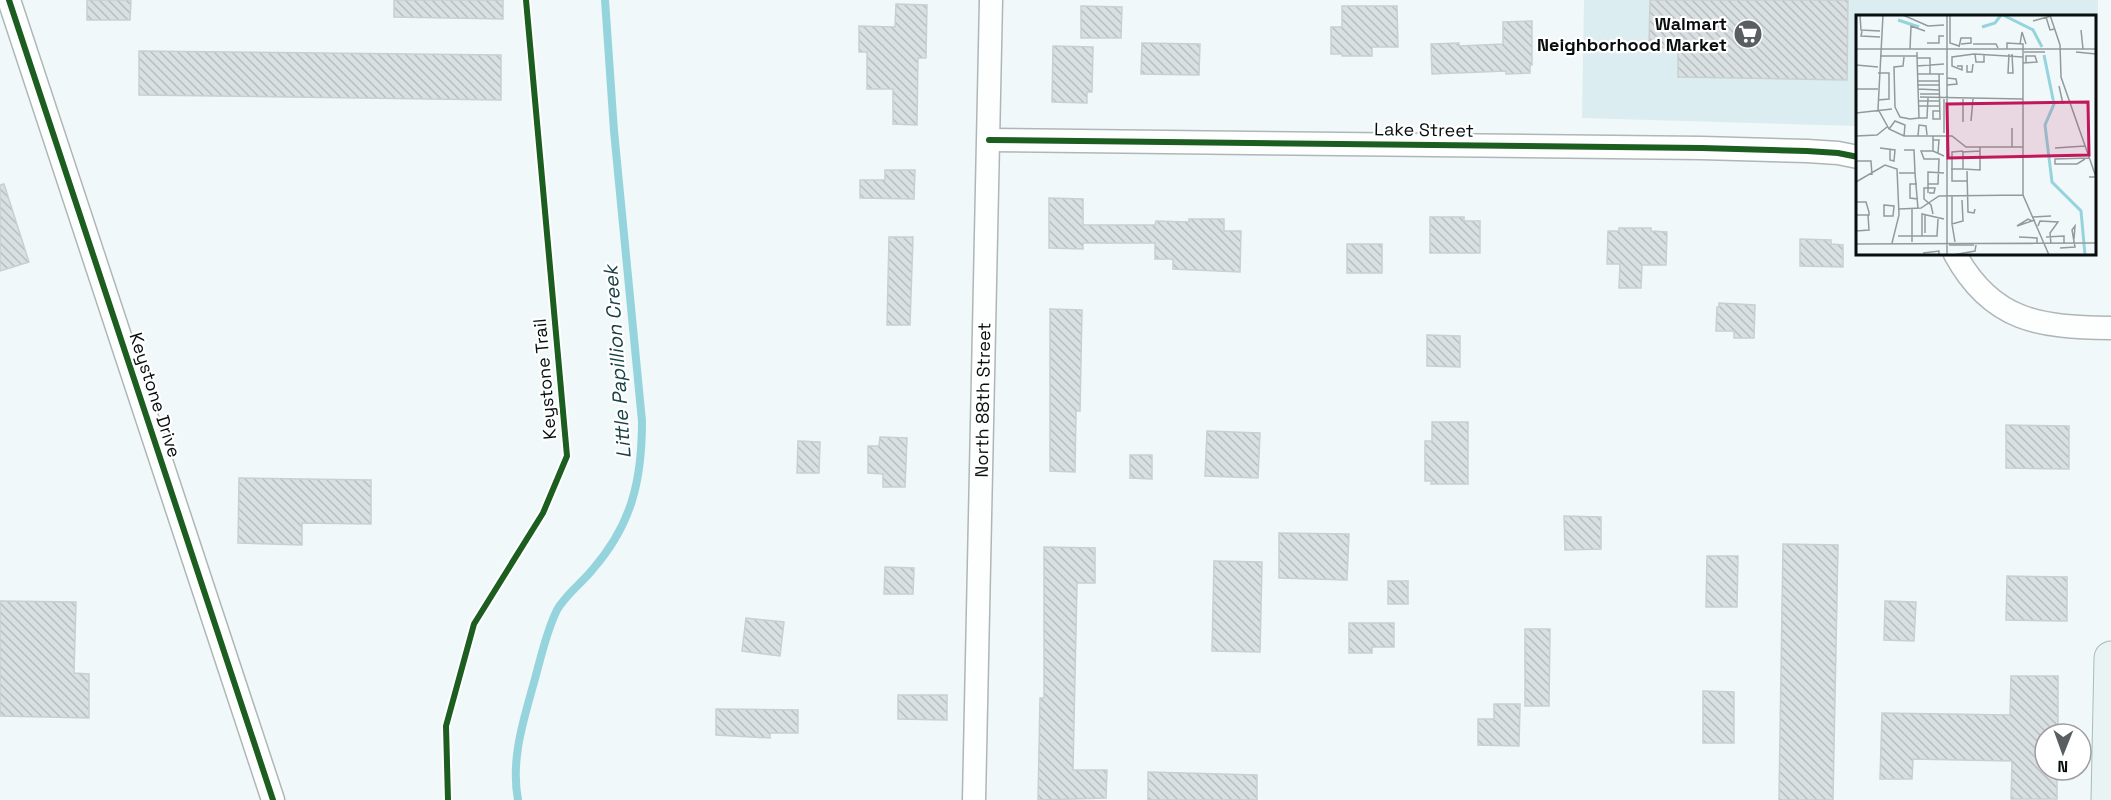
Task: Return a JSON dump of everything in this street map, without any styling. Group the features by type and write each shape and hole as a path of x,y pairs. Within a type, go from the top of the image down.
{"main road":[{"path":"2108,800 2111,658"}],"street":[{"name":"Keystone Drive","path":"9,0 273,800"},
{"name":"North 88th Street","path":"974,800 991,0"},
{"name":"Lake Street","path":"988,140 1817,151 1856,158"},
{"path":"1956,255 1976,286 1995,302 2012,312 2045,324 2111,328"}],"shaded area":[{"path":"1584,0 2098,0 2096,132 2096,15 1856,15 1856,126 1582,118"}],"building":[{"path":"87,0 131,0 130,20 87,20"},
{"path":"394,0 503,0 503,19 394,17"},
{"name":"Walmart Neighborhood Market","path":"1650,0 1848,0 1847,80 1678,77 1678,48 1649,47"},
{"path":"896,4 927,5 926,58 918,58 917,125 893,124 893,89 867,89 867,52 859,52 859,26 895,27"},
{"path":"1081,6 1122,7 1121,38 1081,38"},
{"path":"1342,6 1397,6 1398,47 1372,47 1372,56 1331,54 1331,27 1342,27"},
{"path":"1532,21 1530,73 1506,74 1506,71 1432,74 1431,44 1459,43 1459,46 1503,44 1503,22"},
{"path":"1142,43 1200,44 1199,75 1141,74"},
{"path":"1053,46 1093,47 1092,92 1087,92 1087,103 1052,102"},
{"path":"139,51 501,55 501,100 139,95"},
{"path":"885,170 915,170 914,199 860,198 860,180 885,180"},
{"path":"4,184 29,262 0,271 0,185"},
{"path":"1049,198 1083,199 1083,225 1155,225 1156,221 1189,222 1189,219 1224,219 1224,231 1241,231 1240,272 1173,269 1173,259 1155,259 1155,243 1083,243 1083,249 1049,248"},
{"path":"1430,217 1464,217 1464,221 1480,221 1480,253 1430,253"},
{"path":"1619,228 1651,228 1651,231 1667,232 1666,265 1642,265 1641,288 1619,288 1620,264 1607,264 1608,231 1619,231"},
{"path":"889,237 913,237 910,325 887,325"},
{"path":"1800,239 1831,240 1831,244 1843,245 1843,267 1800,266"},
{"path":"1347,244 1382,244 1382,273 1347,273"},
{"path":"1719,303 1755,305 1754,338 1734,338 1734,331 1716,331"},
{"path":"1050,309 1082,310 1080,411 1076,411 1075,472 1050,471"},
{"path":"1427,335 1460,336 1460,367 1427,366"},
{"path":"1432,422 1468,422 1468,484 1431,484 1432,481 1425,481 1425,441 1432,441"},
{"path":"2006,425 2069,426 2069,469 2006,468"},
{"path":"1207,431 1260,433 1258,478 1205,476"},
{"path":"880,437 907,438 905,487 883,487 883,474 868,473 868,446 879,446"},
{"path":"798,441 820,442 819,473 797,473"},
{"path":"1130,455 1152,455 1152,479 1130,478"},
{"path":"239,478 371,480 371,524 302,523 302,545 238,543"},
{"path":"1564,516 1601,517 1601,549 1565,550"},
{"path":"1279,533 1349,534 1347,580 1279,578"},
{"path":"1783,544 1838,545 1833,800 1779,800"},
{"path":"1044,547 1095,548 1095,583 1077,583 1073,770 1107,770 1106,798 1038,800 1040,698 1044,698"},
{"path":"1707,556 1738,556 1737,607 1706,607"},
{"path":"1214,561 1262,562 1260,652 1212,651"},
{"path":"885,567 914,568 913,594 884,594"},
{"path":"2007,576 2067,577 2067,621 2006,620"},
{"path":"1388,581 1408,581 1408,604 1388,604"},
{"path":"0,601 76,602 74,673 89,674 89,718 0,716"},
{"path":"1885,601 1916,602 1914,641 1884,640"},
{"path":"746,618 784,622 780,656 742,651"},
{"path":"1349,623 1394,623 1394,647 1372,647 1372,653 1349,653"},
{"path":"1525,629 1550,629 1549,706 1525,706"},
{"path":"2011,676 2058,676 2058,722 2033,722 2033,782 2057,782 2057,799 2011,799 2012,761 1913,759 1912,779 1880,779 1882,713 2010,715"},
{"path":"1703,691 1734,692 1734,743 1703,743"},
{"path":"898,695 947,695 947,720 898,719"},
{"path":"1494,704 1520,704 1519,746 1478,745 1478,719 1494,719"},
{"path":"716,709 798,710 798,733 770,733 770,738 716,735"},
{"path":"1148,772 1257,775 1257,800 1148,800"}],"waterway":[{"name":"Little Papillion Creek","path":"518,800 517,752 523,721 550,626 561,604 593,569 617,535 632,500 640,463 642,421 614,131 605,0"}],"cycle path":[{"path":"9,0 273,800"},
{"name":"Keystone Trail","path":"448,800 446,726 474,624 543,513 567,456 526,0"},
{"path":"989,140 1702,148 1807,151 1856,157"}],"place":[{"name":"Walmart Neighborhood Market","path":"1748,34"}]}
